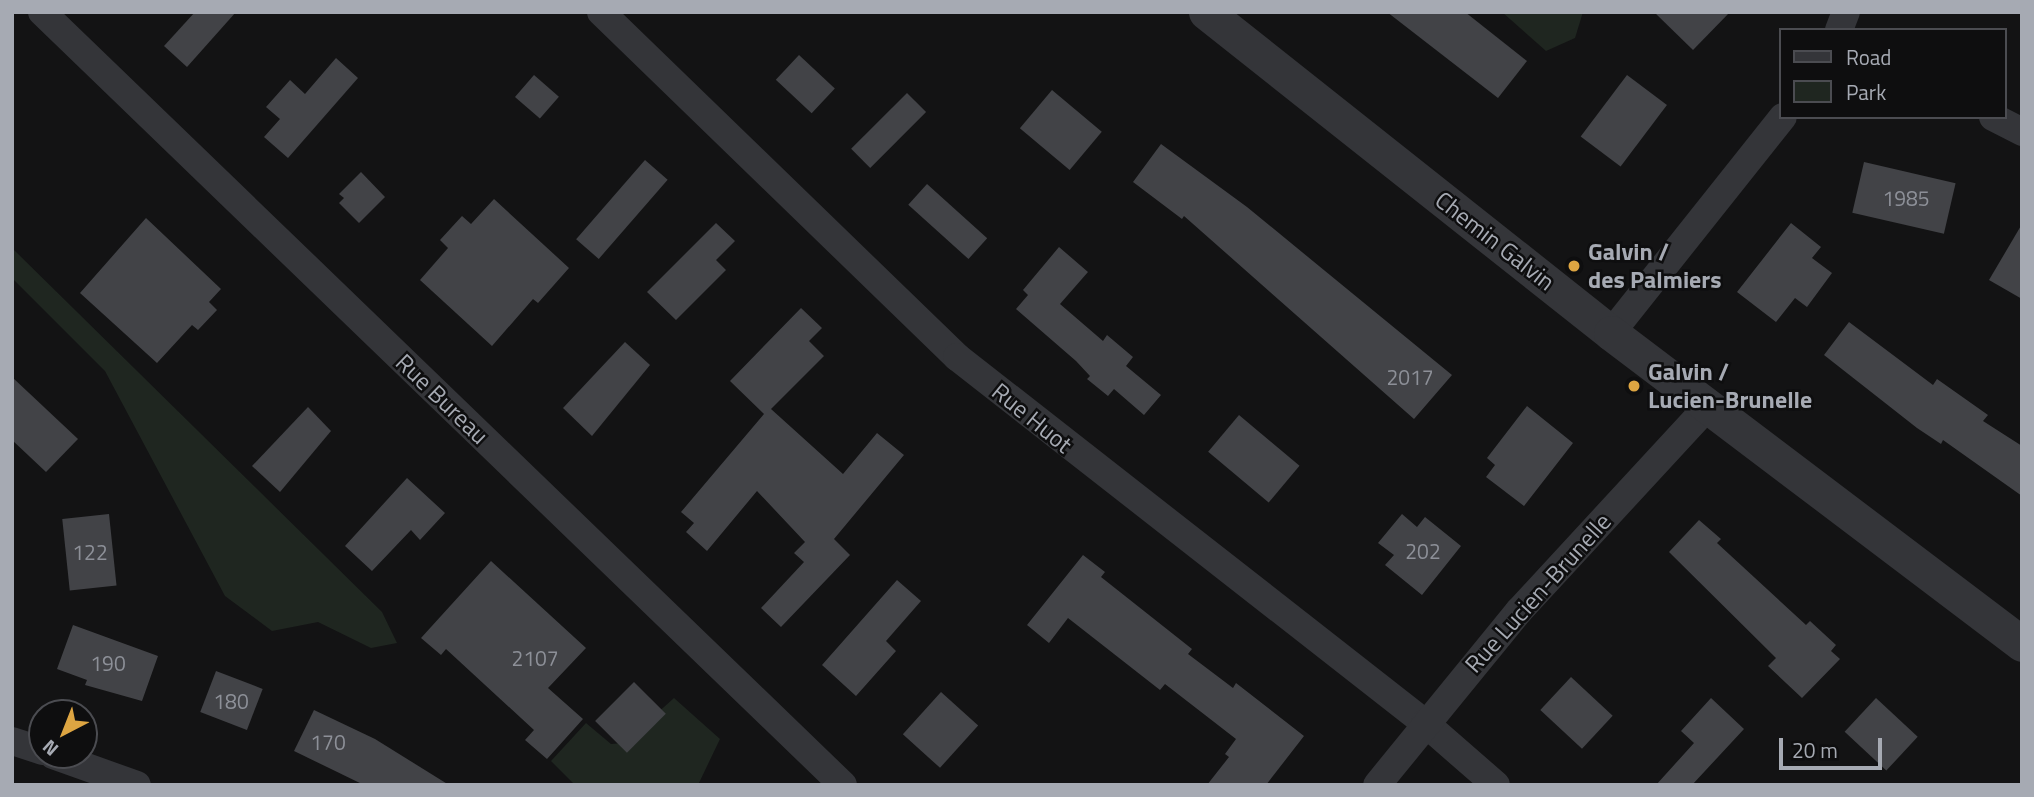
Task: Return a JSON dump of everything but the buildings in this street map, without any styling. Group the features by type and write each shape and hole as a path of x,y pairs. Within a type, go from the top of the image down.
{"street":[{"name":"Rue Bureau","path":"42,12 843,785"},
{"name":"Rue Huot","path":"601,12 957,357 1425,723 1496,785"},
{"name":"Chemin Galvin","path":"1206,12 1611,333 2022,644"},
{"path":"1611,333 1781,119"},
{"path":"1997,119 2022,132"},
{"name":"Rue Lucien-Brunelle","path":"1377,785 1519,611 1707,407"},
{"path":"92,769 137,785"}],"green space":[{"path":"1502,12 1583,12 1575,38 1546,51"},
{"path":"12,248 382,612 397,643 371,648 318,622 272,631 225,596 105,371 12,278"},
{"path":"674,698 720,739 698,785 575,785 551,761 586,723 611,744 624,743"}],"place":[{"name":"Galvin / des Palmiers","path":"1574,266"},
{"name":"Galvin / Lucien-Brunelle","path":"1634,386"}]}
